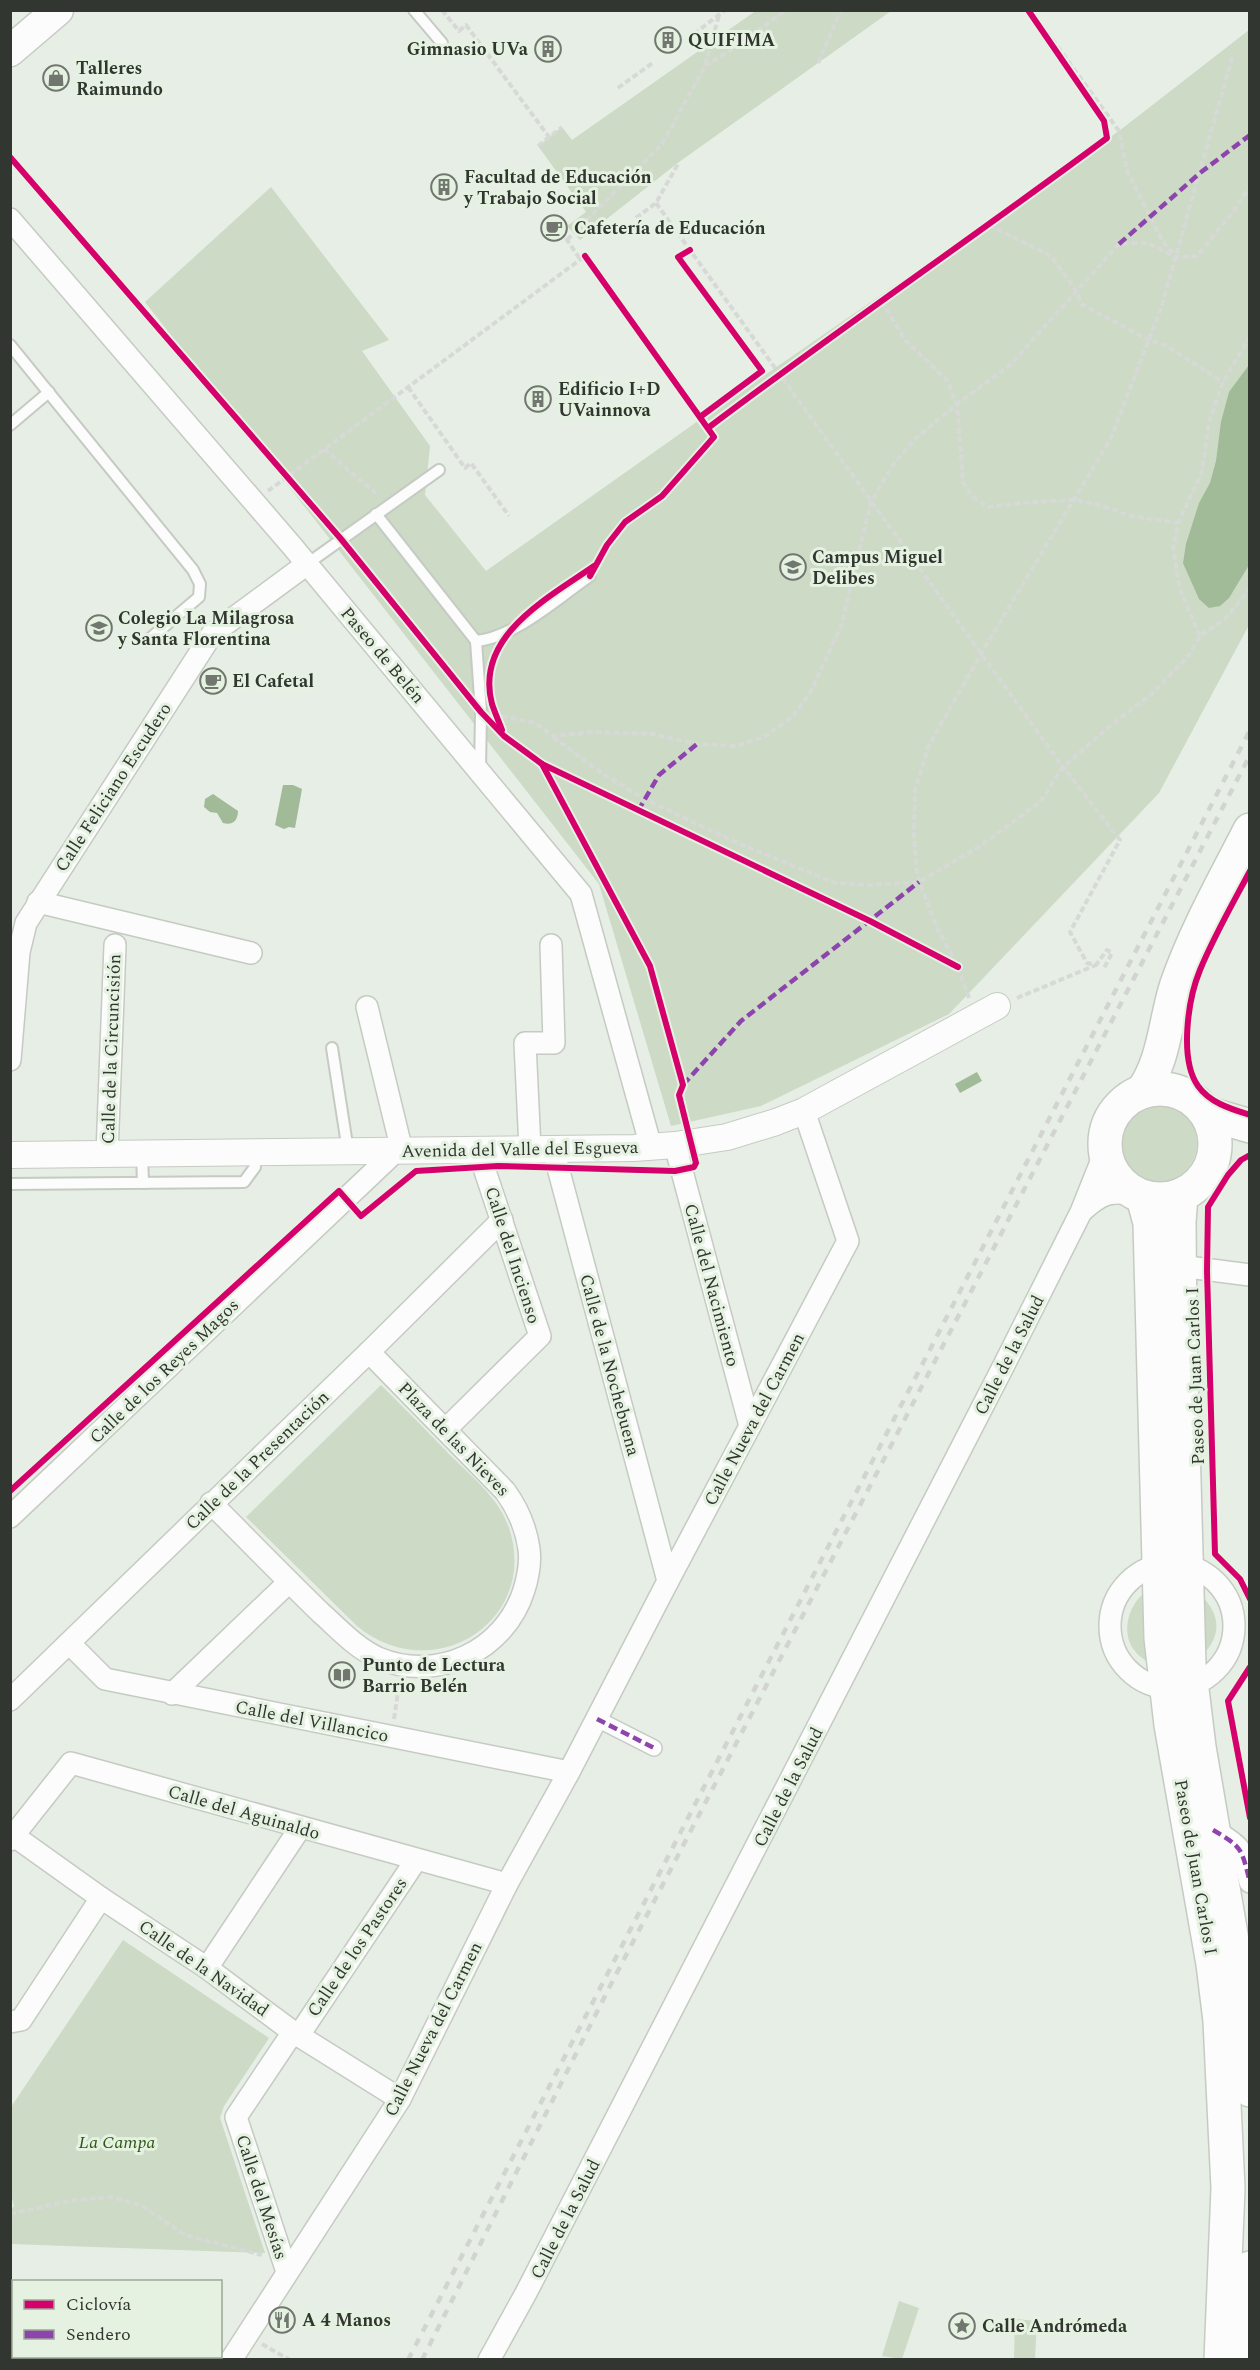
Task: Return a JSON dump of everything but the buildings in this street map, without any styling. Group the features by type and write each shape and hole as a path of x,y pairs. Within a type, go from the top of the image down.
{"main road":[{"path":"10,51 58,10"},
{"path":"1142,1092 1156,1069 1177,986 1195,936 1250,830"},
{"path":"1167,1028 1169,1052 1178,1084 1214,1131 1213,1160"},
{"path":"1250,1126 1195,1104 1168,1090 1142,1092 1132,1096 1116,1111 1106,1130 1105,1152 1112,1173 1119,1182 1139,1195 1162,1200 1181,1195 1201,1181 1213,1160 1232,1145 1250,1136"},
{"name":"Paseo de Juan Carlos I","path":"1139,1195 1150,1223 1172,1566"},
{"name":"Paseo de Juan Carlos I","path":"1181,1195 1172,1566 1161,1638 1199,1748 1236,1964 1250,2090"},
{"name":"Paseo de Juan Carlos I","path":"1178,1687 1220,2021 1228,2188 1221,2360"},
{"path":"1245,2360 1250,2268"}],"street":[{"name":"Paseo de Belén","path":"10,219 307,564 581,894 663,1146"},
{"name":"Calle Feliciano Escudero","path":"10,1060 15,947 26,922 212,634 307,564"},
{"path":"38,902 251,953"},
{"name":"Calle de la Circuncisión","path":"107,1154 115,945"},
{"name":"Calle de la Nochebuena","path":"551,945 554,1042 525,1042 542,1149 668,1581"},
{"path":"367,1006 399,1151"},
{"name":"Avenida del Valle del Esgueva","path":"10,1155 663,1146 737,1135 804,1111 986,1012"},
{"name":"Calle Nueva del Carmen","path":"231,2360 284,2262 400,2099 507,1884 569,1772 848,1241 804,1111"},
{"name":"Calle del Nacimiento","path":"663,1146 750,1426"},
{"name":"Calle del Incienso","path":"447,1429 540,1336 478,1150"},
{"name":"Calle de los Reyes Magos","path":"10,1517 399,1151"},
{"name":"Calle de la Salud","path":"491,2358 815,1735 1081,1212 1105,1152"},
{"name":"Calle de la Salud","path":"1081,1212 1107,1192 1139,1195"},
{"name":"Calle de la Presentación","path":"10,1700 502,1220"},
{"path":"1180,1266 1250,1275"},
{"name":"Plaza de las Nieves","path":"212,1503 289,1582 362,1650 402,1666 431,1667 457,1662 480,1650 498,1636 521,1600 528,1576 530,1552 526,1530 518,1509 505,1491 447,1429 369,1352"},
{"path":"1172,1566 1203,1572 1214,1580 1224,1591 1241,1630 1217,1670 1178,1687 1147,1683 1132,1674 1119,1659 1112,1642 1110,1618 1120,1593 1133,1578 1172,1566"},
{"path":"172,1694 289,1582"},
{"name":"Calle del Villancico","path":"69,1643 105,1679 569,1772"},
{"path":"597,1719 654,1748"},
{"name":"Calle del Aguinaldo","path":"12,1836 71,1763 507,1884"},
{"path":"207,1968 300,1828"},
{"name":"Paseo de Juan Carlos I","path":"1213,1830 1241,1849 1250,1882"},
{"name":"Calle de la Navidad","path":"12,1836 207,1968 296,2033 400,2099"},
{"name":"Calle de los Pastores","path":"296,2033 416,1860"},
{"path":"10,2022 21,2020 101,1898"},
{"name":"Calle del Mesías","path":"284,2262 236,2117 296,2033"}],"lane":[{"path":"414,10 442,43"},
{"path":"10,345 193,570 200,584 199,597 147,641"},
{"path":"10,425 49,392"},
{"path":"307,564 439,470"},
{"path":"376,514 476,641 481,712 480,771"},
{"path":"476,641 492,640 515,628 589,571"},
{"path":"332,1048 348,1151"},
{"path":"10,1184 244,1182 255,1167 256,1152"},
{"path":"142,1154 143,1183"}],"path":[{"path":"442,10 459,31 466,25 549,137"},
{"path":"694,34 725,10"},
{"path":"705,66 786,10"},
{"path":"818,63 841,10"},
{"path":"1029,10 1107,127"},
{"path":"1029,10 1119,131 1127,171 1163,242 1176,257"},
{"path":"567,240 662,144 705,66 719,15"},
{"path":"1103,970 1112,953 1107,950 1096,965 986,1012 936,926 919,882 914,836 915,791 928,747 982,652 1111,438 1149,340 1176,257 1233,55"},
{"path":"618,88 654,62"},
{"path":"538,146 562,127"},
{"path":"636,218 656,203 679,162"},
{"path":"553,736 592,732 652,734 697,744 735,746 764,737 792,717 810,693 841,626 871,502 894,464 916,438 1009,366 1119,244 1148,243 1176,257 1197,256 1232,213 1250,186"},
{"path":"656,203 687,252 780,374 1063,767 1120,840 1070,932 1087,963 1096,965"},
{"path":"981,231 999,218"},
{"path":"990,225 1051,256 1077,292 1081,304 1149,340 1167,346 1222,382"},
{"path":"561,231 592,265"},
{"path":"253,502 585,256"},
{"path":"872,308 891,295"},
{"path":"882,301 905,340 947,380 957,404 963,482 974,498 989,507 1074,500 1099,505 1131,516 1178,523"},
{"path":"1200,636 1180,590 1173,547 1178,523 1202,472 1209,422 1222,382 1250,336"},
{"path":"771,380 789,367"},
{"path":"408,387 465,468 471,464 509,516"},
{"path":"589,571 625,522 662,496 714,436 708,428"},
{"path":"279,468 295,486"},
{"path":"481,712 495,712 535,723 603,774 645,799 733,841 835,883 869,885 919,882 981,846 1040,802 1063,767 1111,725 1153,693 1189,655 1200,636 1226,618 1250,589"},
{"path":"495,712 500,725"},
{"path":"948,962 958,967"},
{"path":"391,1737 402,1666"},
{"path":"10,2214 74,2200 112,2197 142,2206 185,2235 284,2262"},
{"path":"259,2342 290,2360"}],"green space":[{"path":"757,10 891,11 679,162 580,240 567,226 586,212 538,146 562,127 572,140"},
{"name":"Campus Miguel Delibes","path":"1249,30 1249,625 1159,793 949,1014 761,1106 671,1126 599,884 145,302 271,187 389,340 362,351 430,446 425,495 486,571 698,421 1119,131"},
{"path":"1157,1103 1172,1106 1185,1115 1194,1128 1197,1143 1194,1158 1185,1171 1172,1180 1157,1183 1142,1180 1129,1171 1120,1158 1117,1143 1120,1128 1129,1115 1142,1106"},
{"path":"381,1385 484,1488 499,1507 509,1528 514,1561 509,1591 495,1616 473,1636 447,1647 417,1650 387,1644 357,1626 246,1517"},
{"path":"1194,1589 1210,1605 1216,1623 1213,1641 1198,1659"},
{"path":"1147,1591 1150,1663 1134,1650 1127,1632 1132,1609"},
{"name":"La Campa","path":"123,1940 269,2038 224,2106 220,2118 265,2253 11,2244 11,2208 14,2207 10,2189 11,2107"},
{"path":"899,2301 919,2308 902,2359 882,2356"},
{"path":"1015,2319 1037,2321 1035,2359 1014,2359"}],"shaded area":[{"path":"1249,365 1249,565 1229,598 1220,606 1209,608 1199,599 1183,563 1186,544 1199,503 1210,483 1229,392"},
{"path":"283,785 293,785 302,789 295,828 284,829 275,825"},
{"path":"213,794 238,811 234,822 223,823 217,813 210,812 204,807 205,799"},
{"path":"977,1072 982,1081 960,1093 955,1084"}],"railway":[{"path":"408,2360 1250,730"},
{"path":"422,2360 608,1990 1250,755"}],"marked path":[{"path":"1119,244 1200,173 1250,135"},
{"path":"638,811 659,775 697,744"},
{"path":"683,1085 741,1021 919,882"},
{"path":"597,1719 654,1748"},
{"path":"1213,1830 1231,1841 1240,1850 1250,1882"}],"cycle path":[{"path":"708,428 1107,138 1104,121 1028,10"},
{"path":"10,157 341,539 481,712 504,736 542,764 870,921 958,967"},
{"path":"690,250 678,257 762,371 700,417"},
{"path":"585,256 714,437 662,496 625,522 607,545 590,576"},
{"path":"502,730 492,704 489,680 494,658 504,639 537,606 594,566"},
{"path":"10,1491 339,1191 361,1216 416,1171 498,1166 675,1171 694,1167 696,1163 679,1095 683,1085 650,966 542,764"},
{"path":"1250,871 1217,932 1200,970 1192,997 1187,1029 1189,1061 1198,1086 1221,1105 1250,1115"},
{"path":"1250,1155 1241,1160 1228,1175 1208,1207 1207,1271 1215,1554 1240,1579 1250,1599"},
{"path":"1250,1667 1228,1701 1250,1818"}],"place":[{"name":"QUIFIMA","path":"668,40"},
{"name":"Gimnasio UVa","path":"548,49"},
{"name":"Talleres Raimundo","path":"56,78"},
{"name":"Facultad de Educación y Trabajo Social","path":"444,187"},
{"name":"Cafetería de Educación","path":"554,228"},
{"name":"Edificio I+D UVainnova","path":"538,399"},
{"name":"Campus Miguel Delibes","path":"793,567"},
{"name":"Colegio La Milagrosa y Santa Florentina","path":"99,628"},
{"name":"El Cafetal","path":"213,681"},
{"name":"Punto de Lectura Barrio Belén","path":"342,1675"},
{"name":"A 4 Manos","path":"282,2320"},
{"name":"Calle Andrómeda","path":"962,2326"}]}
